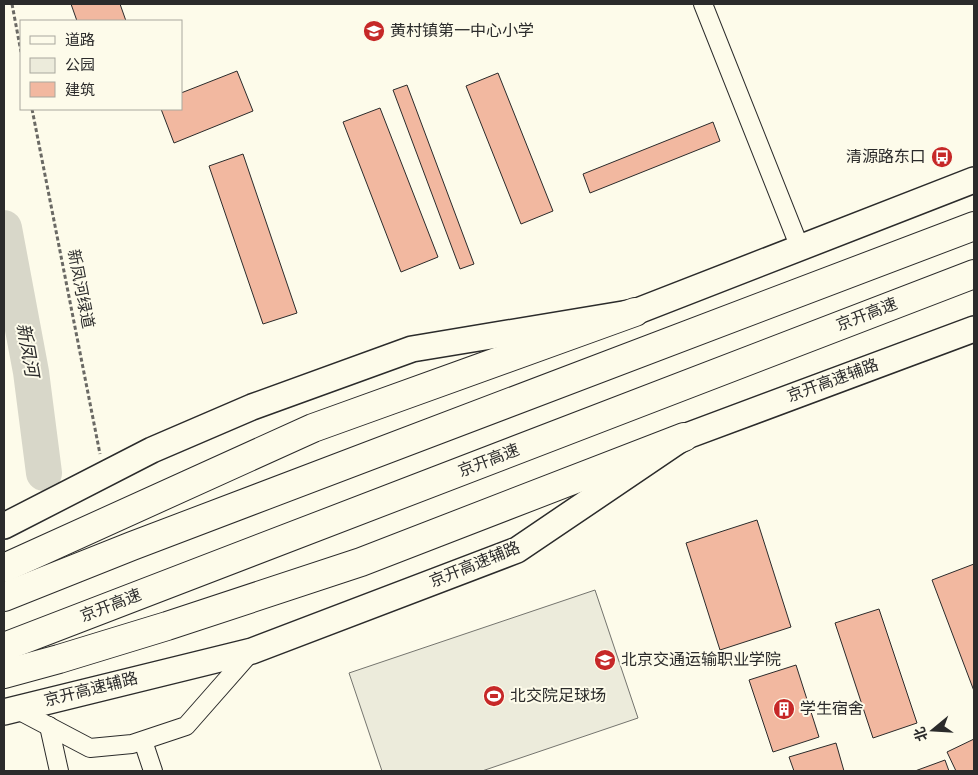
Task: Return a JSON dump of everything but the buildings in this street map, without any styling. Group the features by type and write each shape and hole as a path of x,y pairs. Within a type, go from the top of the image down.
{"highway":[{"path":"4,597 132,546 974,226"},
{"name":"京开高速","path":"4,647 974,274"},
{"path":"13,564 313,428 635,312"},
{"path":"4,674 167,626 361,562 684,437"}],"main road":[{"path":"5,526 152,450 252,408 412,350 635,312 974,180"},
{"name":"京开高速辅路","path":"10,710 252,651 518,550 684,437 974,329"}],"street":[{"path":"703,4 800,248"},
{"path":"10,710 49,726 90,748 132,744 186,726 252,651"},
{"path":"49,726 60,771"},
{"path":"144,740 153,771"}],"path":[{"path":"12,4 20,47"},
{"name":"新凤河绿道","path":"32,110 98,448 106,473"}],"green space":[{"name":"北交院足球场","path":"595,590 638,718 482,771 382,771 349,673"}],"waterway":[{"name":"新凤河","path":"4,228 31,372 44,473"}],"place":[{"name":"黄村镇第一中心小学","path":"374,31"},
{"name":"清源路东口","path":"942,157"},
{"name":"北京交通运输职业学院","path":"605,660"},
{"name":"北交院足球场","path":"494,696"},
{"name":"学生宿舍","path":"784,709"}]}
